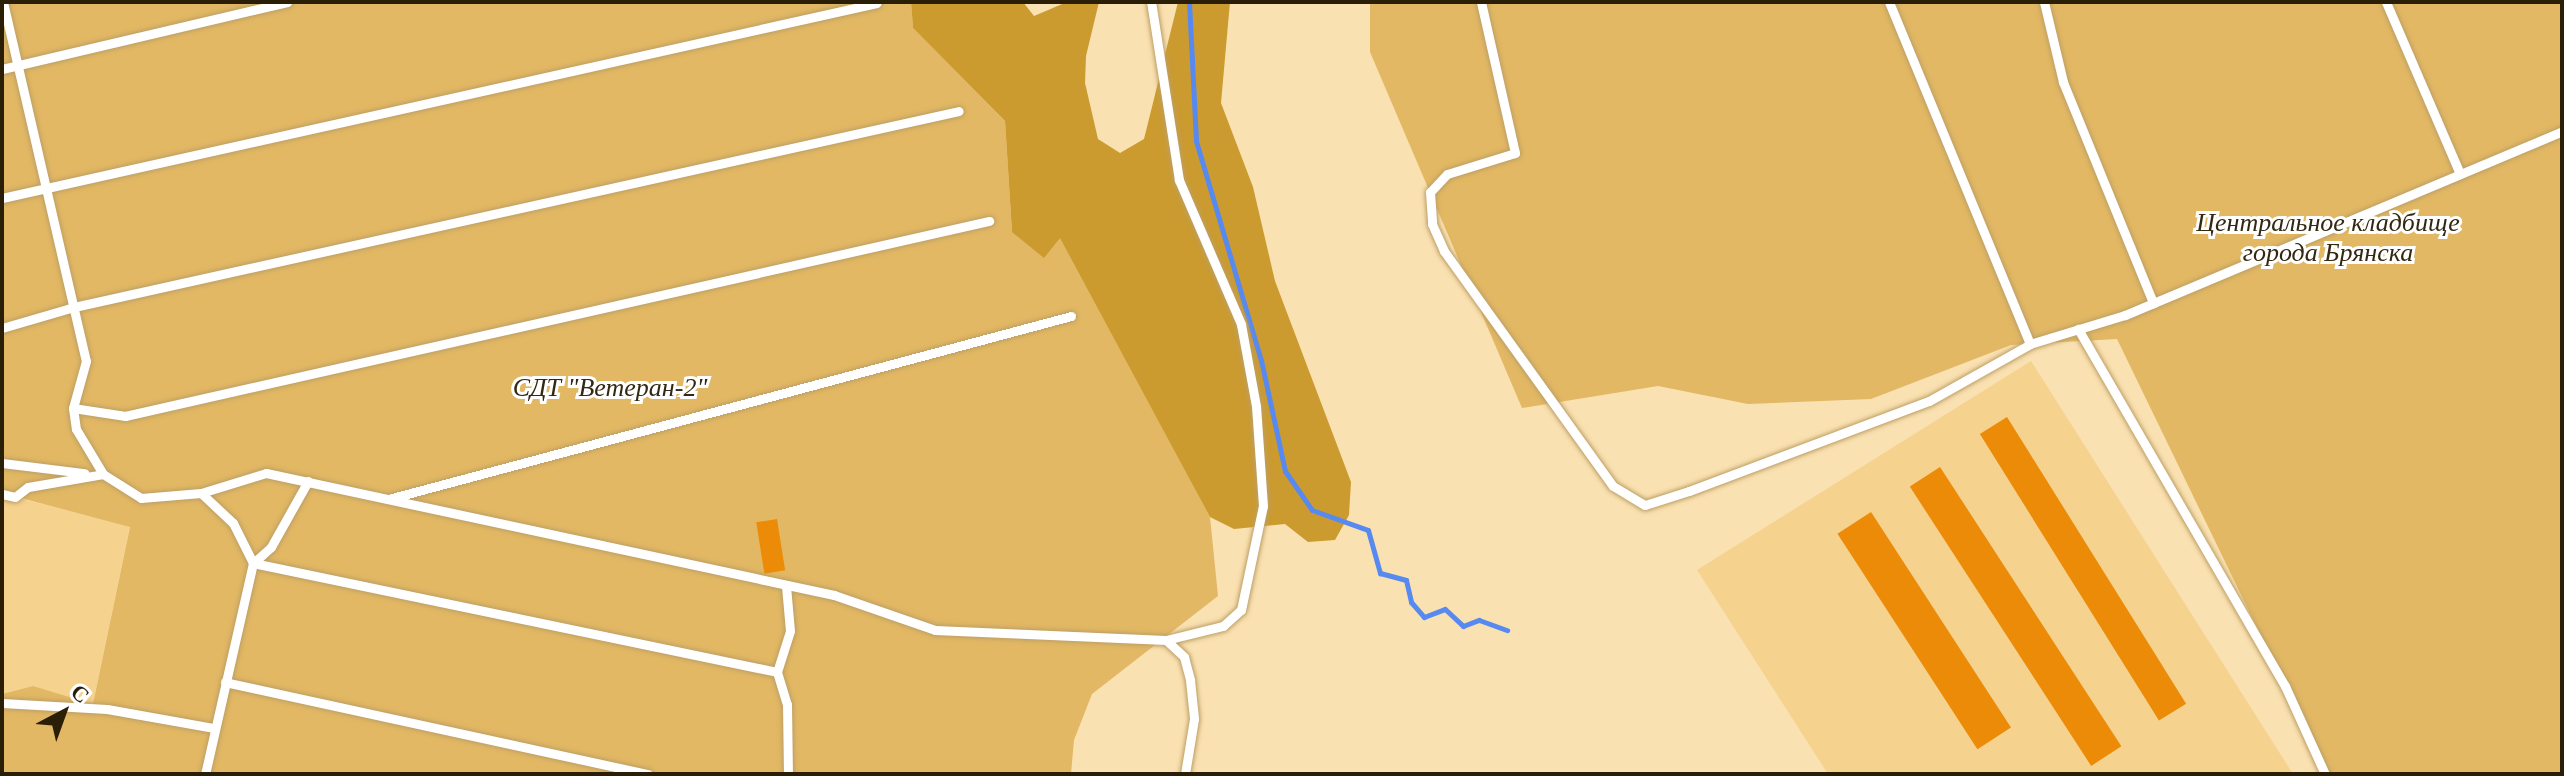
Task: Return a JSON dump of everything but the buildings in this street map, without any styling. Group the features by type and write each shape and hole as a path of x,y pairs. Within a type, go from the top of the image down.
{"lane":[{"path":"3,2 86,361 73,408 76,429 103,474"},
{"path":"2,69 287,2"},
{"path":"2,463 103,474 141,498 201,493 266,473 834,595 935,630 1166,640 1223,626 1241,610 1263,506 1256,406 1241,324 1179,180 1151,2"},
{"path":"1481,2 1515,153 1447,174 1430,192 1432,224 1444,251 1613,486 1645,505 1929,401 2030,344 2153,303 2562,131"},
{"path":"1889,2 2030,344"},
{"path":"2044,2 2063,82 2153,303"},
{"path":"2386,2 2460,174"},
{"path":"2,198 877,3"},
{"path":"2,328 74,307 959,111"},
{"path":"73,408 125,416 989,221"},
{"path":"388,499 1071,316"},
{"path":"2078,329 2285,686 2325,774"},
{"path":"2,494 15,497 28,487 103,474"},
{"path":"205,774 253,563 271,547 308,481"},
{"path":"201,493 233,523 253,563"},
{"path":"253,563 777,672"},
{"path":"786,586 790,631 777,672 787,704 788,774"},
{"path":"1166,640 1184,657 1190,680 1194,719 1185,774"},
{"path":"225,682 648,774"},
{"path":"2,703 107,709 214,728"}],"shaded area":[{"path":"911,2 1023,2 1034,16 1067,2 1099,2 1086,56 1085,83 1098,139 1120,153 1144,139 1178,2 1230,2 1221,103 1253,187 1275,281 1351,482 1349,515 1335,540 1308,542 1285,524 1234,529 1210,517 1060,238 1044,258 1012,232 1005,121 913,28"},
{"path":"2031,361 2293,774 1828,774 1697,570"},
{"path":"2,494 130,526 93,704 33,686 2,694"}],"green space":[{"name":"СДТ \"Ветеран-2\"","path":"2,2 911,2 913,28 1005,121 1012,232 1060,237 1210,517 1218,596 1092,694 1074,740 1071,774 2,774 2,694 33,686 93,704 130,527 2,493"},
{"name":"Центральное кладбище города Брянска","path":"1370,2 2562,2 2562,774 2328,774 2117,339 2011,345 1871,399 1748,404 1658,386 1522,408 1370,52"}],"waterway":[{"path":"1189,2 1196,141 1261,360 1285,471 1312,510 1368,530 1380,573 1406,580 1411,602 1424,617 1445,609 1463,626 1479,620 1507,630"}]}
